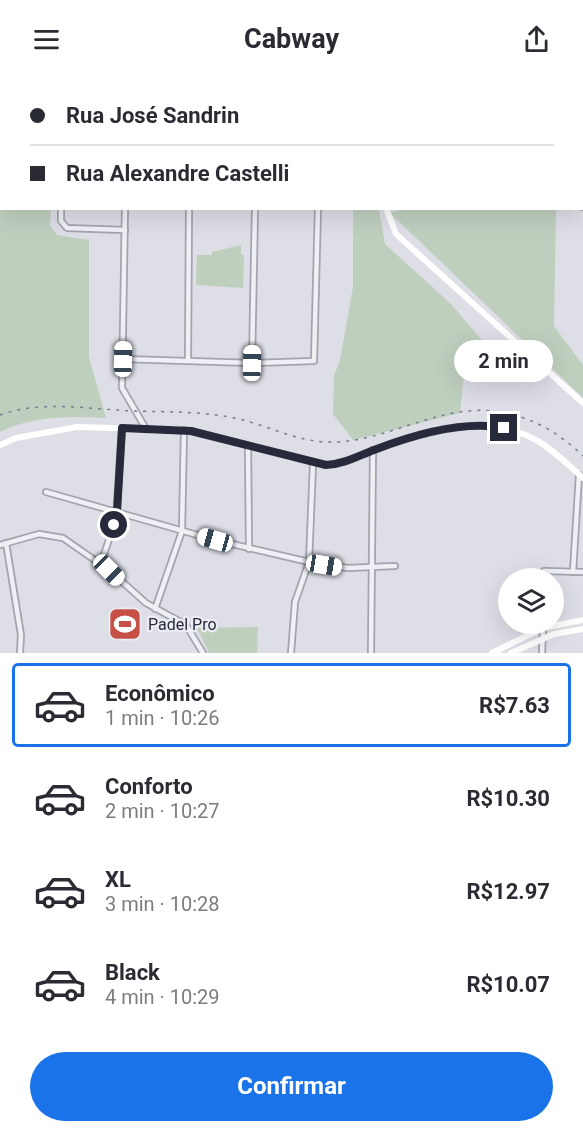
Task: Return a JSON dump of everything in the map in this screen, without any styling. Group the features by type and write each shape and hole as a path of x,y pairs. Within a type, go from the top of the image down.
{"street":[{"path":"61,210 61,221 67,228 125,230"},
{"path":"125,210 123,392 146,429"},
{"path":"188,361 189,210"},
{"path":"252,363 255,210"},
{"path":"123,359 252,363 314,361 318,210"},
{"path":"387,210 396,234 583,403"},
{"path":"0,445 16,438 68,428 184,430 313,464 344,463 373,450 460,427 492,426 535,439 581,476 573,572"},
{"path":"100,563 117,512 122,428"},
{"path":"155,609 182,531 184,430"},
{"path":"248,446 249,549"},
{"path":"371,653 373,450"},
{"path":"291,653 295,602 309,562 313,464"},
{"path":"46,492 249,549 309,562 348,568 395,566"},
{"path":"20,653 21,635 3,544 39,534 55,535 100,563 155,609 186,625 203,653"},
{"path":"564,572 583,572"},
{"path":"564,624 583,620"},
{"path":"511,653 542,638 583,629"},
{"path":"492,653 531,634"},
{"path":"542,634 542,653"}],"green space":[{"path":"0,210 51,210 50,225 57,235 89,240 89,357 106,418 66,417 38,420 0,432"},
{"path":"353,210 379,210 385,244 451,304 486,345 486,360 465,364 460,413 353,440 333,414 334,375 340,361 353,287"},
{"path":"401,210 556,210 554,326 583,365 583,398 390,213"},
{"path":"241,245 241,255 244,255 243,288 196,285 197,255 212,255 212,252"},
{"path":"258,627 257,653 209,653 197,628"}],"railway":[{"path":"0,415 15,410 48,407 199,413 226,416 294,436 327,442 369,437 450,414 492,411 530,420 553,432 583,456"}],"place":[{"name":"Padel Pro","path":"125,624"}],"route":[{"path":"114,525 117,512 122,428 191,431 313,464 326,465 344,463 373,450 460,427 482,425 504,428"}]}
